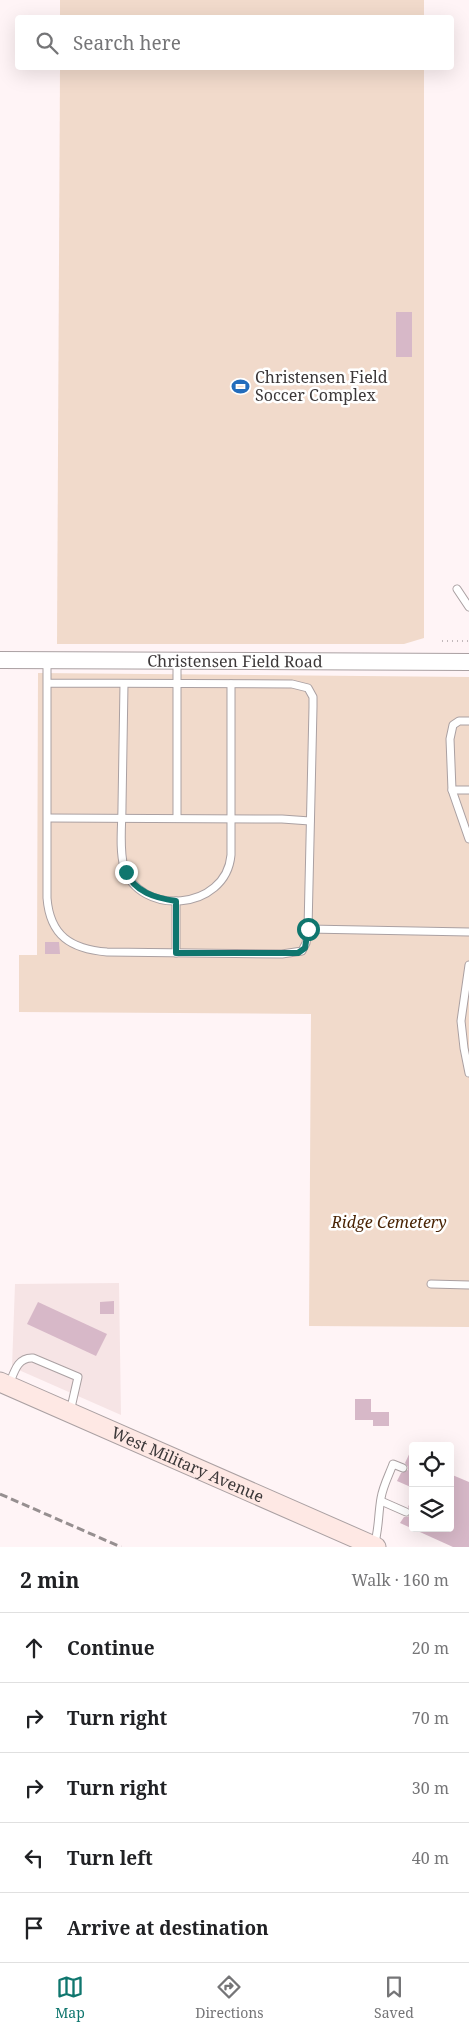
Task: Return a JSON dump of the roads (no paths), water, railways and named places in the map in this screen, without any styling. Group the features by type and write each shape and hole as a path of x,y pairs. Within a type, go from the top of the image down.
{"main road":[{"name":"West Military Avenue","path":"4,1384 375,1547"}],"street":[{"name":"Christensen Field Road","path":"0,660 469,662"}],"lane":[{"path":"457,589 469,607"},
{"path":"47,660 47,683 48,818 48,908 52,922 62,937 76,946 96,951 298,953 305,948 308,929 313,707 311,692 308,688 298,685 47,683"},
{"path":"177,661 177,818"},
{"path":"124,684 122,857 128,877 138,888 150,896 176,901 200,897 214,888 224,880 230,863 231,684"},
{"path":"469,721 459,721 451,728 450,739 452,790 469,839"},
{"path":"452,790 469,790"},
{"path":"48,818 310,821"},
{"path":"176,901 176,953"},
{"path":"308,929 469,932"},
{"path":"469,965 462,1034 469,1073"},
{"path":"431,1284 469,1284"},
{"path":"4,1384 20,1362 27,1358 33,1358 57,1368 78,1377 70,1412"},
{"path":"375,1547 384,1487 393,1464 403,1468"},
{"path":"381,1501 406,1512"}],"railway":[{"path":"0,1494 121,1547"}],"place":[{"name":"Christensen Field Soccer Complex","path":"241,386"}],"park label":[{"name":"Ridge Cemetery","path":"389,1222"}]}
